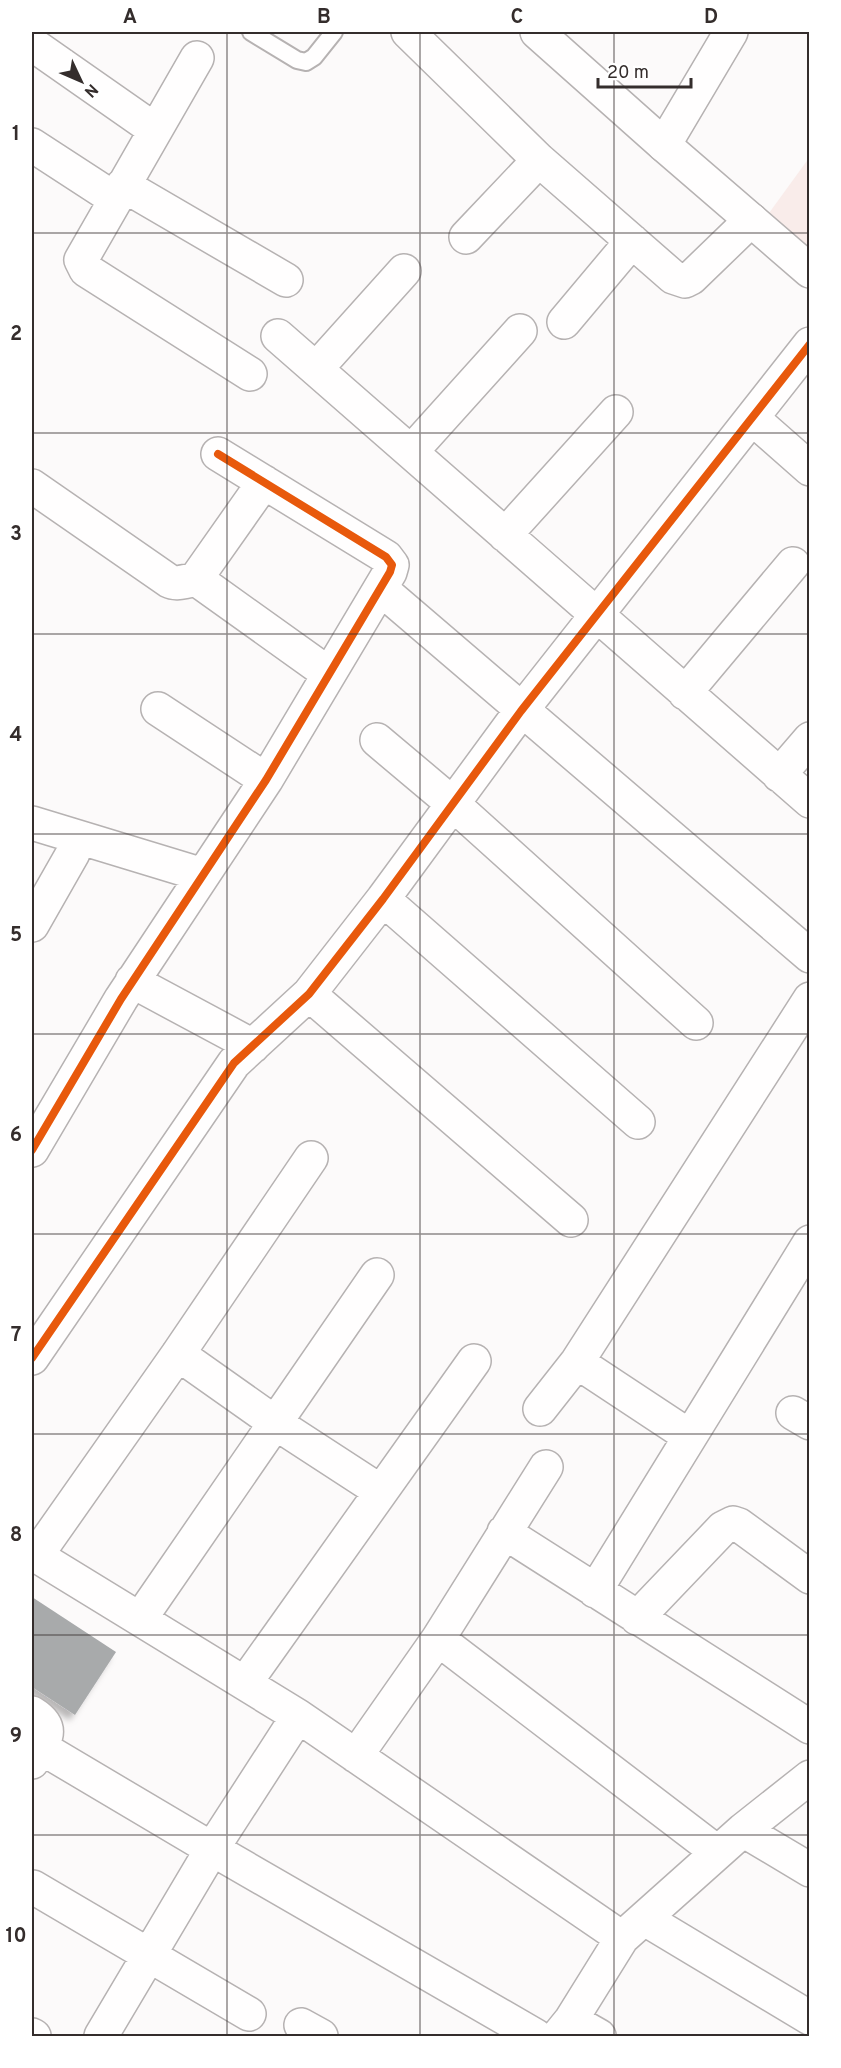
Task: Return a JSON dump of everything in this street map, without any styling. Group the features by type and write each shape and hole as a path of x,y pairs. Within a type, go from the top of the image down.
{"street":[{"path":"408,32 539,160 673,277 685,281 691,278 751,220"},
{"path":"537,32 663,145 810,271"},
{"path":"663,145 731,32"},
{"path":"32,44 155,130"},
{"path":"197,58 81,260 86,270 250,374"},
{"path":"32,145 286,279"},
{"path":"466,237 539,160"},
{"path":"564,322 632,241"},
{"path":"316,369 404,271"},
{"path":"411,452 520,331"},
{"path":"278,336 810,801"},
{"path":"32,1358 234,1063 309,994 383,899 521,711 810,344"},
{"path":"505,535 616,412"},
{"path":"752,418 810,469"},
{"path":"32,1150 132,981 266,780 381,589 392,566 386,556 218,453"},
{"path":"195,580 264,482"},
{"path":"32,486 169,581 177,583 195,580 329,674"},
{"path":"685,693 793,564"},
{"path":"381,589 810,956"},
{"path":"158,709 266,780"},
{"path":"779,775 810,739"},
{"path":"377,740 453,804 696,1023"},
{"path":"32,823 203,874"},
{"path":"32,925 73,853"},
{"path":"383,899 638,1122"},
{"path":"132,981 253,1046"},
{"path":"309,994 571,1220"},
{"path":"540,1409 577,1362 810,999"},
{"path":"312,1158 178,1354 34,1554 298,1716 356,1756 634,1929 810,2018"},
{"path":"595,1591 810,1242"},
{"path":"140,1620 277,1424 377,1275"},
{"path":"178,1354 277,1424 380,1491"},
{"path":"245,1683 474,1361"},
{"path":"577,1362 689,1436"},
{"path":"356,1756 438,1639 546,1467"},
{"path":"637,1618 723,1528 733,1523 739,1525 810,1577"},
{"path":"504,1532 810,1727"},
{"path":"438,1639 717,1852"},
{"path":"32,1713 47,1726 36,1754 212,1849 536,2037"},
{"path":"101,2037 212,1849 298,1716"},
{"path":"599,2037 564,2028 634,1929 742,1830 810,1777"},
{"path":"742,1830 810,1870"},
{"path":"33,1887 249,2014"}],"lane":[{"path":"251,32 297,60 306,62 314,57 334,32"}],"shaded area":[{"path":"809,158 809,257 764,220"}],"building":[{"path":"32,1597 116,1652 75,1715 32,1687"}],"cycle path":[{"path":"32,1358 234,1063 309,994 383,899 521,711 810,344"},
{"path":"32,1150 121,999 266,780 390,572 392,565 386,557 218,454"}]}
